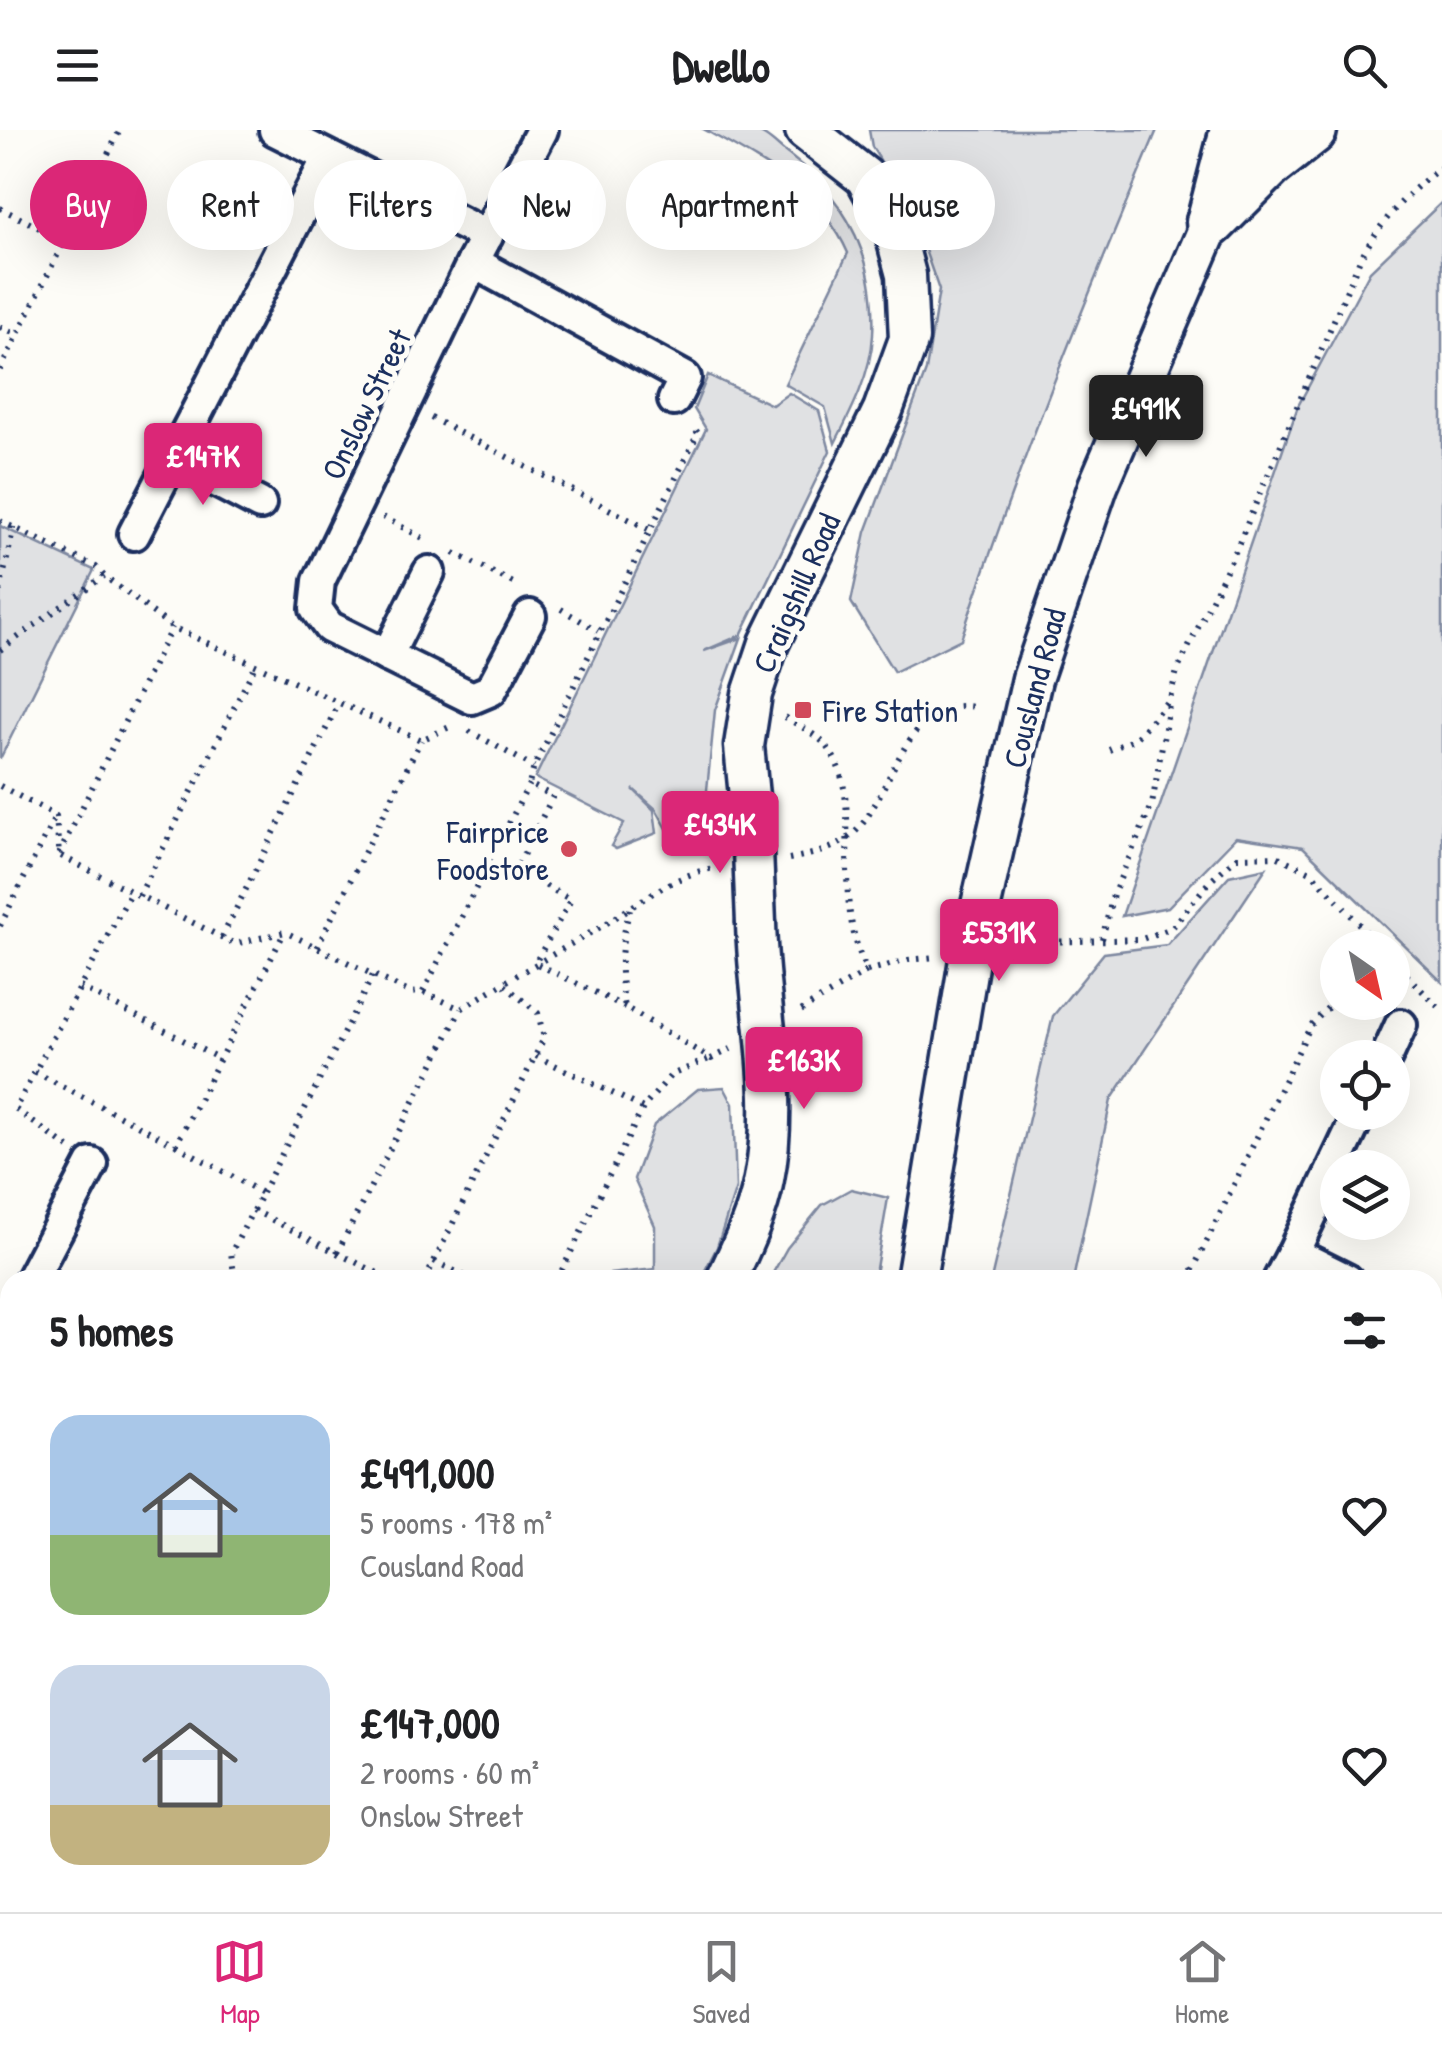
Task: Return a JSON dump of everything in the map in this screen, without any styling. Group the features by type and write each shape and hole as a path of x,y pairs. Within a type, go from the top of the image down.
{"main road":[{"path":"1211,222 1236,130"},
{"path":"1211,222 1269,164 1312,130"}],"street":[{"path":"275,130 480,249 685,378 674,400"},
{"name":"Onslow Street","path":"536,603 491,690 472,698 329,627 316,609 320,581 356,504 542,130"},
{"name":"Cousland Road","path":"918,1270 970,954 1032,679 1098,486 1211,222 1260,130"},
{"name":"Craigshill Road","path":"730,1270 764,1180 771,1121 744,746 752,694 783,613 884,410 909,339 906,275 894,230 865,178 808,131"},
{"path":"134,534 328,158"},
{"path":"174,459 260,504"},
{"path":"387,656 429,572"},
{"path":"1394,1040 1401,1025"},
{"path":"1286,1267 1351,1130"},
{"path":"37,1270 92,1164"}],"path":[{"path":"105,160 120,130"},
{"path":"1102,940 1113,895 1152,805 1177,671 1236,550 1360,259 1395,206 1442,167"},
{"path":"0,208 30,223"},
{"path":"0,370 60,250"},
{"path":"0,328 17,335"},
{"path":"423,992 529,784 598,631 698,432 674,400"},
{"path":"405,404 648,530"},
{"path":"356,504 536,603 598,631"},
{"path":"0,521 96,567 172,627 421,740"},
{"path":"0,590 14,527"},
{"path":"0,650 104,576"},
{"path":"59,855 172,627"},
{"path":"92,1164 14,1109 135,894 256,664"},
{"path":"752,694 827,746 839,768 848,898 857,950 867,972"},
{"path":"1109,750 1135,739 1170,698"},
{"path":"222,937 339,702"},
{"path":"776,861 830,850 856,831 876,804 916,728 939,714 966,706 979,708"},
{"path":"317,948 421,740 456,724 534,767"},
{"path":"529,784 553,796 516,869 571,900 535,963"},
{"path":"0,786 56,816"},
{"path":"56,816 59,855"},
{"path":"0,926 56,816"},
{"path":"59,855 235,944 285,932 411,993 423,992 461,1009"},
{"path":"562,1270 643,1108 670,1075 765,1032 867,972 908,960 1046,942 1142,939 1172,928 1208,882 1236,857 1276,856 1311,872 1364,930"},
{"path":"337,1253 461,1009 660,886 701,870 734,866"},
{"path":"625,1007 618,970 630,908"},
{"path":"176,1146 285,932"},
{"path":"535,963 625,1007 711,1059"},
{"path":"233,1270 230,1253 373,974"},
{"path":"1410,978 1442,1010"},
{"path":"429,1270 544,1038 538,1013 502,983"},
{"path":"80,987 220,1058"},
{"path":"1193,1270 1311,1025 1320,1016"},
{"path":"536,1056 643,1108"},
{"path":"35,1072 262,1193"},
{"path":"253,1210 372,1270"},
{"path":"434,1260 454,1270"}],"shaded area":[{"path":"705,130 756,131 794,160 758,160"},
{"path":"869,130 1157,130 1054,383 961,639 894,672 851,602 866,532 926,371 939,290 925,250 995,250 995,160 880,160 872,147"},
{"path":"833,199 853,230 853,250 861,250 864,257 873,308 873,335 865,377 835,443 825,407 785,384 848,253 833,226"},
{"path":"1442,202 1442,982 1410,951 1410,930 1388,930 1303,847 1236,837 1168,907 1122,916 1298,406 1370,271"},
{"path":"708,375 772,405 789,393 819,411 830,451 741,635 704,651 741,638 715,710 707,790 722,829 706,849 669,832 656,809 633,789 654,810 657,833 616,849 611,846 624,823 535,778 706,429 694,409"},
{"path":"0,526 94,570 0,759"},
{"path":"1266,868 1111,1100 1075,1270 993,1270 1053,1016 1104,953 1167,945 1229,876"},
{"path":"724,1087 733,1104 736,1188 705,1270 646,1270 655,1269 655,1226 634,1179 654,1125 698,1089"},
{"path":"851,1189 888,1198 876,1270 775,1270 822,1205"}],"place":[{"name":"Fire Station","path":"803,710"},
{"name":"Fairprice Foodstore","path":"569,849"}]}
